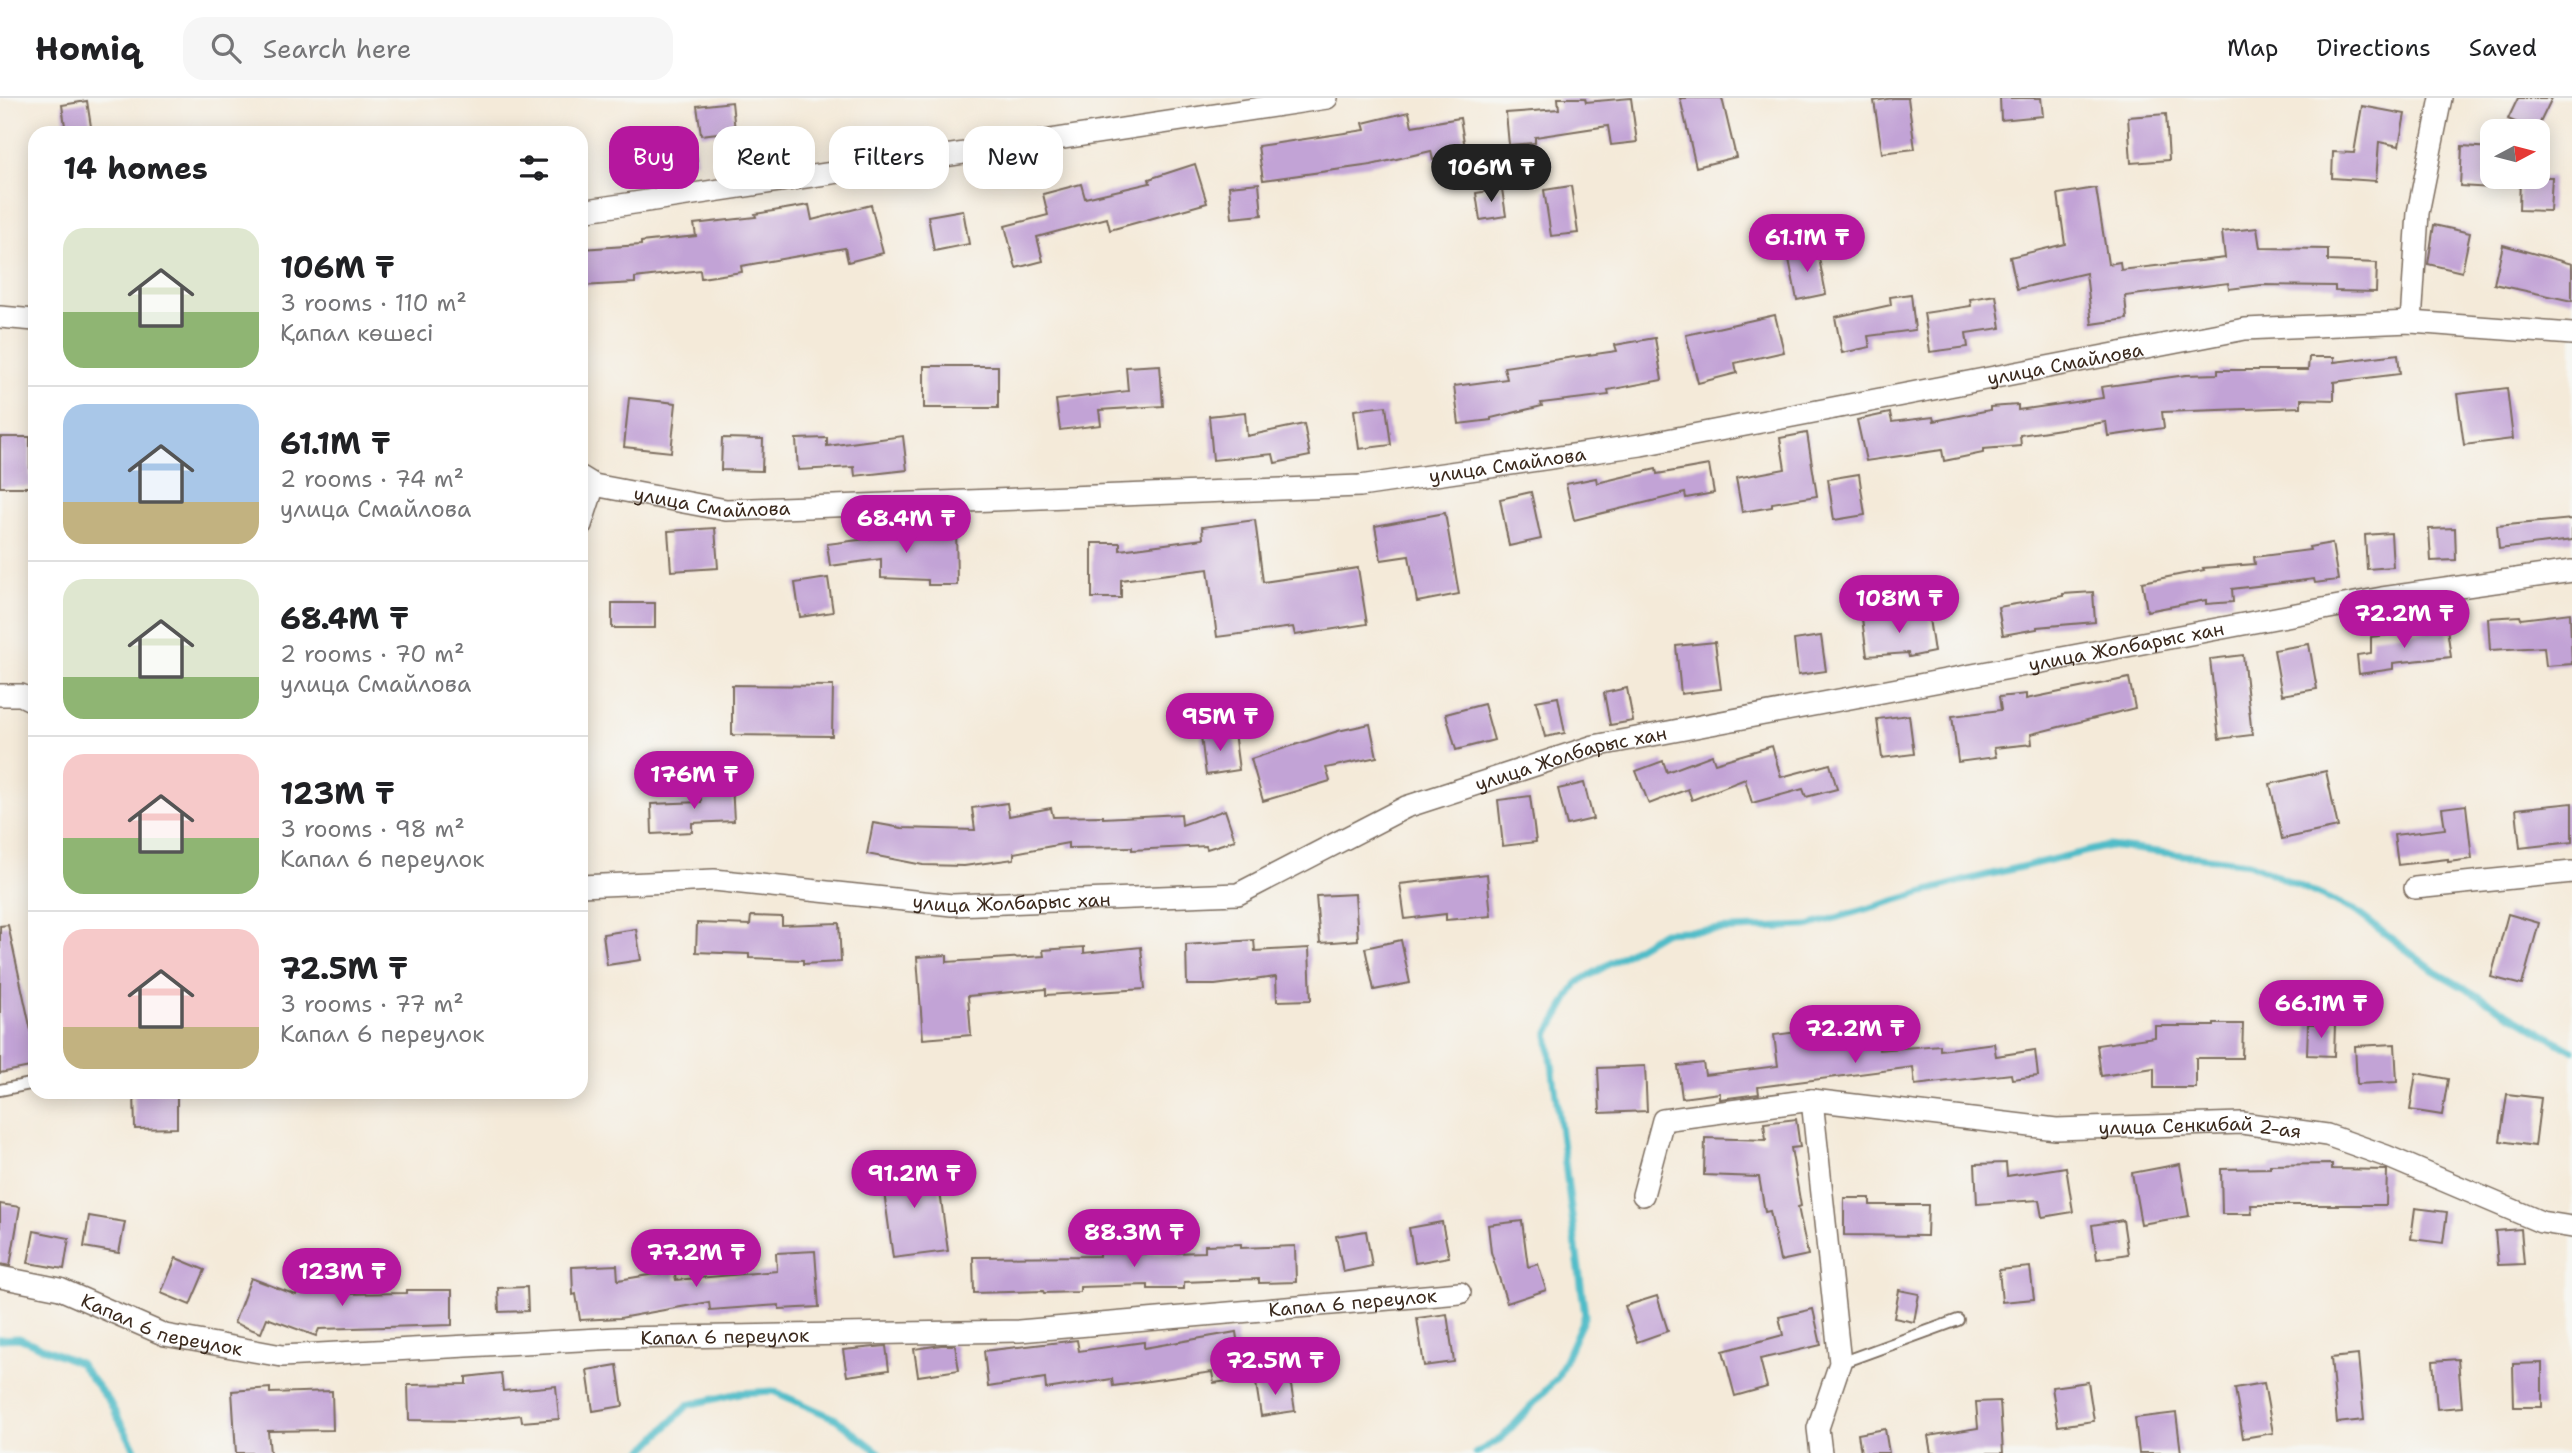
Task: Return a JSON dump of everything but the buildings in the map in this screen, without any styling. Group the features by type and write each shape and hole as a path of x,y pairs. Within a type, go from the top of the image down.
{"street":[{"path":"588,210 1327,98"},
{"path":"2411,322 2418,213 2441,98"},
{"path":"0,317 28,319"},
{"name":"улица Смайлова","path":"588,481 726,510 1360,486 1641,445 2245,329 2411,322 2572,334"},
{"name":"улица Жолбарыс хан","path":"588,886 714,880 952,905 1238,894 1406,807 1594,746 2382,598 2572,571"},
{"path":"0,695 21,695 28,698"},
{"path":"2415,888 2572,872"},
{"path":"1812,1100 1840,1363 1818,1428 1821,1453"},
{"name":"улица Сенкибай 2-ая","path":"1643,1195 1663,1120 1812,1100 2056,1129 2242,1123 2327,1135 2386,1156 2541,1222 2572,1227"},
{"name":"Капал 6 переулок","path":"0,1277 60,1289 165,1335 282,1356 618,1338 1019,1331 1460,1293"}],"lane":[{"path":"0,1090 28,1084"},
{"path":"1840,1363 1958,1320"}],"waterway":[{"path":"1476,1453 1502,1438 1557,1378 1585,1315 1548,1034 1577,983 1663,932 1808,926 1962,881 2109,846 2249,863 2355,911 2433,970 2572,1050"},
{"path":"0,1339 19,1338 79,1363 109,1401 137,1453"},
{"path":"641,1453 688,1405 740,1393 773,1391 836,1419 880,1453"}]}
